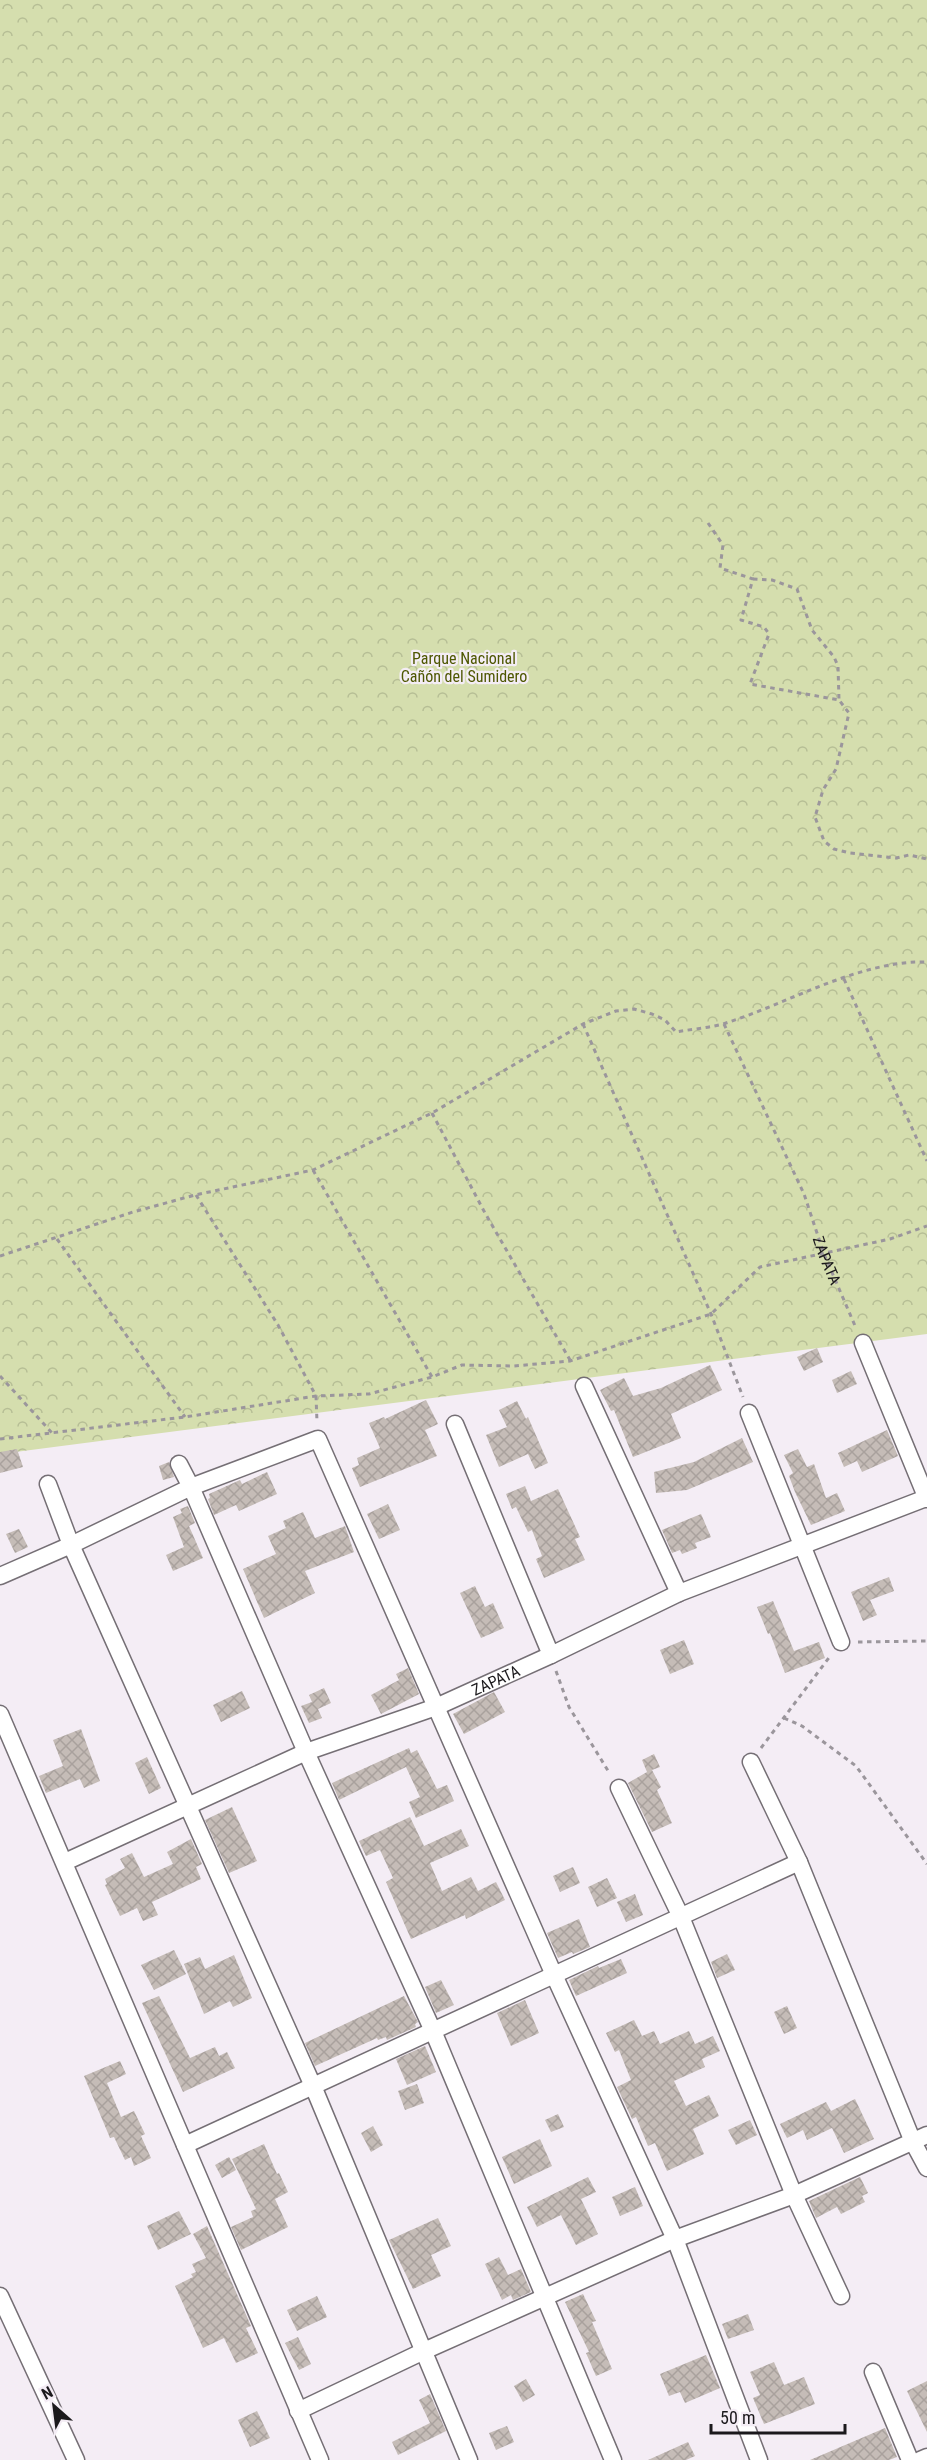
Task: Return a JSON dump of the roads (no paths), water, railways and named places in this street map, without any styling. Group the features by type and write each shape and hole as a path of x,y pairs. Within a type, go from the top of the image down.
{"street":[{"name":"ZAPATA","path":"65,1862 306,1752 436,1707 679,1593 927,1499 863,1343"},
{"path":"585,1386 679,1593"},
{"path":"749,1413 841,1642"},
{"path":"454,1424 551,1655"},
{"path":"0,1576 71,1545 191,1487 318,1439 554,1975 675,2239 759,2460"},
{"path":"178,1464 191,1487 306,1752 434,2031 613,2460"},
{"path":"48,1484 71,1545 313,2086 469,2460"},
{"path":"0,1714 320,2460"},
{"path":"751,1762 799,1862 920,2139 927,2168"},
{"path":"619,1788 681,1917 794,2195 841,2296"},
{"path":"185,2145 799,1862"},
{"path":"298,2411 424,2351 675,2239 794,2195 920,2139"},
{"path":"0,2296 76,2460"},
{"path":"873,2372 910,2460"},
{"path":"920,2460 927,2457"}],"park label":[{"name":"Parque Nacional Cañón del Sumidero","path":"464,667"}]}
